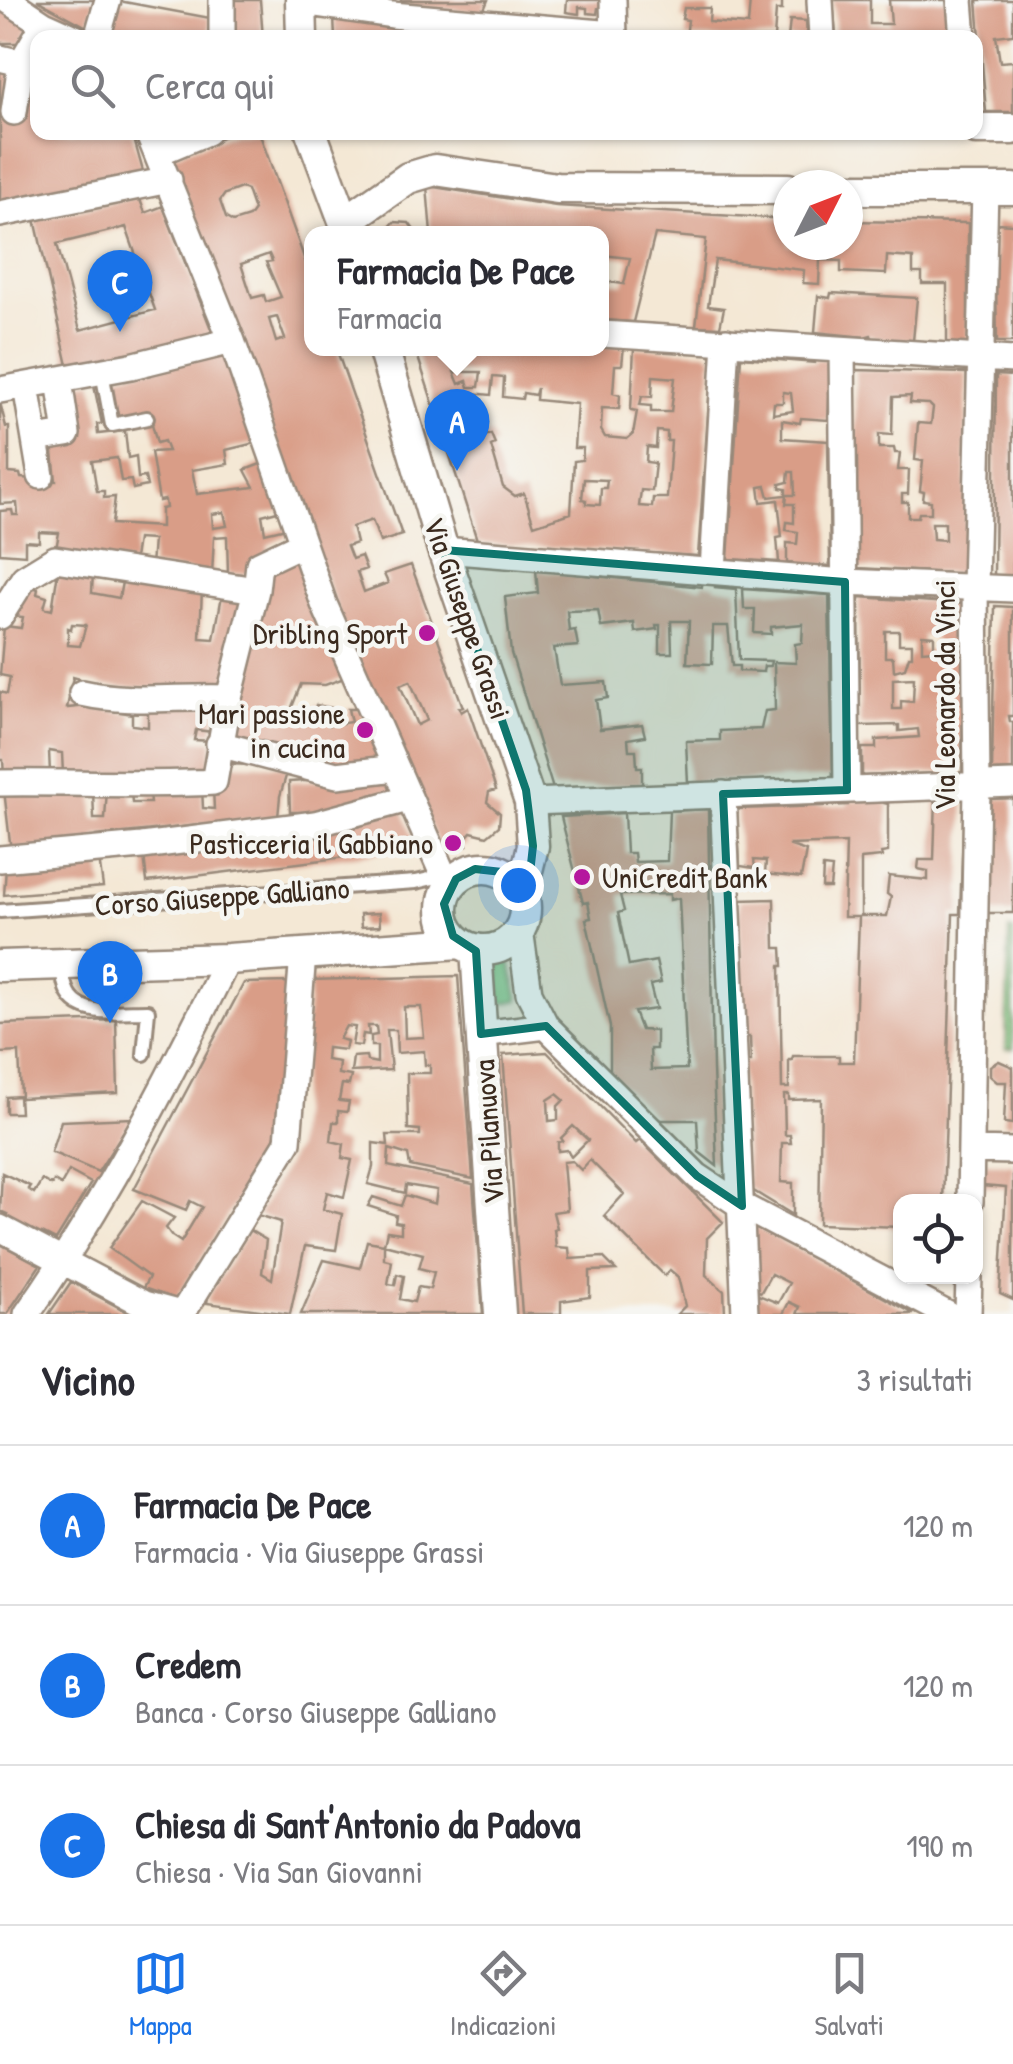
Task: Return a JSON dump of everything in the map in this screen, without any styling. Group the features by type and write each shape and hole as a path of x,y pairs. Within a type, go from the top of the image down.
{"street":[{"path":"8,0 57,30"},
{"path":"99,30 108,0"},
{"path":"222,0 222,30"},
{"path":"612,0 614,30"},
{"path":"820,0 822,30"},
{"path":"960,0 963,30"},
{"path":"302,30 302,1 392,7 568,30"},
{"path":"39,30 44,24"},
{"path":"14,112 11,61 30,40"},
{"path":"983,129 1013,129"},
{"path":"313,140 346,226"},
{"path":"153,143 232,341 300,544 445,889 447,926 469,946 502,946 520,930"},
{"path":"349,226 408,178 435,170 558,188 773,188"},
{"path":"0,214 170,180"},
{"path":"863,189 999,189"},
{"name":"Via Leonardo da Vinci","path":"970,1194 977,786 975,586 982,358 999,189"},
{"path":"609,334 1013,360"},
{"path":"0,390 102,372 232,341"},
{"path":"712,571 726,342"},
{"path":"842,350 847,790"},
{"name":"Via Giuseppe Grassi","path":"385,356 443,550 530,816"},
{"path":"35,440 67,434 59,380"},
{"path":"26,386 41,476"},
{"path":"0,783 92,781 136,786 214,782 228,698 259,564 300,544"},
{"path":"443,550 845,582 1013,589"},
{"path":"0,616 24,578 54,560 256,590"},
{"path":"82,693 138,701 181,696 228,698"},
{"path":"219,744 337,775 396,768"},
{"path":"397,947 445,889 475,869 530,816 723,794 1013,784"},
{"path":"723,794 745,1314"},
{"path":"0,859 314,824 408,799"},
{"path":"522,892 531,864 530,816"},
{"path":"475,869 502,872 522,892 525,904 520,930 530,993 546,1026 697,1176 742,1206 947,1314"},
{"name":"Corso Giuseppe Galliano","path":"0,966 469,946"},
{"name":"Via Pilanuova","path":"469,946 481,1034 500,1314"},
{"path":"0,1228 144,1304 182,1314 288,1142 303,954"},
{"path":"27,1314 64,1261 173,1071 228,959"},
{"path":"481,1034 546,1026"},
{"path":"971,1150 1013,1151"},
{"path":"968,1284 968,1314"}],"lane":[{"path":"102,372 112,426 147,418"},
{"name":"Corso Giuseppe Galliano","path":"0,911 416,882 445,889"},
{"path":"63,964 66,992 74,1002 91,1010 148,1011 144,1054"}],"highlighted area":[{"path":"443,550 845,582 847,790 723,794 742,1206 697,1176 546,1026 481,1034 476,951 453,936 444,904 456,879 475,869 502,872 528,891 533,846 526,790"}],"green space":[{"path":"1009,930 1013,931 1013,1049 1006,1049"},
{"path":"503,960 510,962 519,1000 500,1004 498,964"}],"building":[{"path":"37,0 95,0 87,27"},
{"path":"228,0 260,0 262,30 229,30"},
{"path":"401,0 488,0 483,12 401,5"},
{"path":"567,0 602,0 602,7 597,14 579,7 579,14 566,12"},
{"path":"750,0 782,0 782,10 776,10 775,30 687,30 688,20 682,19 684,8 710,8 709,22 748,25"},
{"path":"833,0 870,0 870,24 891,24 889,0 947,0 950,30 835,30"},
{"path":"977,0 1013,0 1013,34 996,36 1000,62 1013,61 1013,112 986,112 983,30 979,30"},
{"path":"119,1 210,18 210,30 113,30"},
{"path":"0,2 31,21 22,43 0,43"},
{"path":"334,17 415,26 415,30 335,30"},
{"path":"790,20 806,21 807,30 789,30"},
{"path":"0,67 12,76 3,118 24,118 22,95 30,74 30,140 134,140 144,175 104,186 28,195 0,203"},
{"path":"214,140 262,140 304,258 304,356 339,356 402,535 380,542 372,520 352,527 356,543 347,546 352,559 361,556 366,569 357,572 364,592 388,583 384,574 411,565 463,707 459,708 461,712 468,708 496,790 489,792 487,802 500,813 499,826 487,836 471,832 465,839 467,845 441,850 355,658 171,156","holes":["241,188 247,190 254,210 249,217 233,222 226,218 220,201 225,194","269,254 272,261 266,262 281,297 266,302 264,295 252,298 241,264","277,317 285,339 276,342 269,319","410,681 427,720 417,725 400,685"]},
{"path":"427,186 556,206 773,218 773,260 820,260 819,284 803,283 804,270 715,260 708,306 724,308 720,327 696,326 706,239 655,234 633,322 609,320 609,282 624,284 630,258 609,256 609,226 430,226"},
{"path":"139,197 145,213 163,206 213,334 69,370 35,219","holes":["126,227 155,310 80,330 57,244"]},
{"path":"863,221 968,223 968,343 947,343 947,284 922,284 922,273 913,273 913,258 887,256 886,274 841,272 841,261 820,260 863,260"},
{"path":"995,223 1013,224 1013,342 997,342"},
{"path":"831,293 917,298 913,341 815,332 818,296 830,298"},
{"path":"609,345 624,346 622,365 615,365 613,393 620,395 619,409 602,408 601,430 605,437 627,439 633,434 637,411 631,410 634,348 707,352 712,357 698,556 478,543 418,356 609,356","holes":["454,372 481,372 479,387 469,387 467,381 459,384","653,376 675,378 671,412 651,412 651,406 640,405 642,396 652,397","493,377 504,378 503,397 522,399 523,393 535,395 537,388 536,400 577,404 574,448 583,448 582,460 574,461 571,513 534,525 524,493 515,496 503,487 491,434 480,437 467,398 471,393 491,395","657,431 667,432 667,441 671,441 667,498 653,498 652,507 639,506 641,490 652,491 655,463 646,462 647,447 656,448","584,479 607,480 606,488 601,488 600,505 586,504 582,499"]},
{"path":"226,353 259,442 226,450 228,464 192,470 197,494 254,487 245,470 266,462 281,510 262,515 265,533 286,528 287,536 268,545 247,574 228,574 227,536 214,537 212,574 151,566 153,540 137,539 133,565 55,554 59,533 39,532 39,542 25,541 25,555 0,553 0,511 12,510 13,515 18,515 17,503 0,504 0,402 9,427 9,473 56,481 52,443 71,385 93,381 102,424 97,424 98,434 125,431 128,458 136,456 138,478 145,477 147,486 133,489 131,480 121,481 117,458 92,461 97,491 104,491 104,498 115,497 112,524 161,527 165,500 159,501 151,452 168,451 164,441 157,443 149,412 118,418 109,377","holes":["224,512 227,526 213,528 212,514"]},
{"path":"741,357 815,363 815,359 831,360 828,420 782,420 782,438 828,441 830,566 787,563 787,543 797,544 798,532 786,530 787,522 794,523 794,504 786,504 787,495 795,495 794,472 789,472 788,482 780,484 786,495 769,497 766,486 759,487 761,502 778,500 782,537 777,538 779,562 728,559","holes":["783,392 791,393 793,411 773,414 774,403 783,403"]},
{"path":"855,370 967,373 965,574 858,568","holes":["911,396 910,403 929,404 933,408 931,424 918,423 915,460 923,461 920,491 924,492 923,500 931,501 931,513 919,513 918,517 908,517 908,502 902,502 902,494 908,494 909,470 898,470 900,453 895,453 894,448 879,448 879,434 892,435 893,397","932,523 945,523 945,540 933,539"]},
{"path":"996,375 1013,376 1013,578 994,577"},
{"path":"301,557 347,677 325,685 301,684 290,712 312,719 316,705 332,708 329,725 351,722 348,709 361,709 384,764 359,769 226,734 269,566"},
{"path":"59,565 93,571 92,593 119,598 123,577 202,588 200,638 214,639 223,590 246,594 223,691 106,686 73,677 67,708 88,706 132,714 132,725 148,727 148,706 216,706 213,732 196,730 194,740 213,741 207,777 63,774 62,753 49,751 50,773 4,777 0,760 0,692 7,694 10,677 0,675 4,626 21,628 23,617 7,615 25,584 47,597 44,608 52,610","holes":["72,624 86,625 80,646 68,645 68,628"]},
{"path":"536,570 736,589 739,660 771,661 770,666 764,666 763,672 739,671 739,666 732,666 728,626 713,626 712,664 687,663 689,621 671,621 672,653 660,653 660,625 656,625 657,629 635,632 634,623 601,627 598,610 567,611 569,631 575,630 578,646 554,648 560,685 606,682 608,698 596,700 600,729 642,724 645,736 628,739 629,750 636,750 637,767 642,767 642,784 553,789 511,653 505,597 538,593"},
{"path":"743,589 829,595 833,777 688,783 686,741 720,740 720,731 761,729 765,711 775,710 774,662 796,663 795,644 802,643 803,624 771,627 771,634 754,633 755,609 744,609"},
{"path":"859,597 964,604 962,772 862,776 862,748 876,748 876,740 919,737 918,729 899,731 899,725 860,726","holes":["885,631 899,631 899,644 912,644 912,656 905,668 894,671 893,657 885,657","922,635 934,636 934,650 922,651","914,678 913,702 901,701 901,709 893,709 893,679"]},
{"path":"995,606 1013,607 1013,716 1009,716 1013,722 1013,770 992,771"},
{"path":"221,764 289,766 278,817 96,836 96,842 11,851 4,790 93,789 94,819 105,819 107,789 131,791 132,803 150,803 149,794 202,788 203,808 214,809 213,788"},
{"path":"388,776 395,794 319,812 290,812 289,782"},
{"path":"936,797 964,800 960,914 953,914 943,1194 893,1194 893,1227 819,1224 821,1099 789,1100 789,1095 784,1095 785,1135 790,1135 791,1143 782,1143 781,1182 793,1183 793,1215 747,1187 741,1062 751,1062 750,1037 743,1037 739,900 774,899 775,948 782,948 783,966 782,1088 789,1088 789,1060 793,1056 839,1056 839,1062 854,1062 859,917 844,917 846,843 788,845 806,851 801,878 765,874 766,861 754,860 755,868 740,866 737,809 848,805 848,801 884,799 888,804 888,852 881,853 882,857 861,859 861,916 887,916 891,897 887,894 889,876 928,880 928,871 918,869 919,860 934,860"},
{"path":"1013,798 1013,913 984,913 991,799"},
{"path":"402,809 417,848 147,882 144,855"},
{"path":"708,809 717,1166 699,1152 697,1120 658,1120 610,1073 610,1027 586,919 591,918 588,902 583,903 561,817 624,813 626,853 634,853 635,862 667,861 669,811","holes":["670,894 670,900 679,898 687,1069 651,1070 650,1049 656,1049 656,1031 641,1030 634,1012 656,1009 650,985 661,983 656,961 629,966 618,913 624,911 620,895"]},
{"path":"99,858 103,887 4,895 6,868"},
{"path":"823,867 832,868 830,888 822,888"},
{"path":"379,913 380,926 361,927 360,914"},
{"path":"458,976 473,1179 410,1166 408,1155 389,1149 388,1166 473,1184 483,1314 301,1314 324,1260 360,1268 367,1241 384,1244 387,1231 401,1233 396,1215 368,1206 373,1197 401,1206 405,1195 435,1204 437,1190 406,1185 405,1193 368,1184 373,1143 388,1145 387,1135 420,1135 420,1130 408,1129 407,1073 430,1073 430,1065 425,1065 424,1051 397,1053 396,1030 387,1030 391,1070 351,1072 353,1057 366,1056 367,1061 377,1063 377,1046 371,1046 371,1036 377,1035 376,1026 368,1026 369,1035 363,1034 361,1046 352,1045 355,1027 346,1026 339,1039 347,1041 345,1050 327,1048 326,1060 339,1062 338,1074 351,1076 349,1085 342,1084 339,1101 349,1102 347,1112 338,1111 331,1141 344,1144 342,1158 352,1160 344,1197 327,1192 323,1209 342,1214 336,1250 305,1246 290,1314 207,1303 249,1230 266,1240 262,1273 272,1279 281,1222 258,1215 295,1149 310,980","holes":["404,1007 421,1007 424,1037 405,1038","384,1244 423,1254 419,1268 434,1272 430,1289 418,1287 414,1302 400,1299 404,1276 397,1274 395,1285 388,1284 392,1261 384,1259"]},
{"path":"290,982 279,1125 274,1139 176,1299 143,1288 149,1277 109,1248 142,1201 174,1218 166,1228 181,1242 202,1207 190,1201 186,1210 134,1189 244,983"},
{"path":"116,1020 118,1093 21,1098 19,1052 0,1053 0,1024"},
{"path":"547,1052 636,1143 640,1140 723,1222 707,1238 706,1275 724,1291 725,1314 677,1314 685,1306 678,1277 670,1270 665,1276 604,1216 624,1194 590,1160 581,1170 572,1161 563,1162 567,1210 553,1212 556,1247 569,1248 570,1259 603,1257 616,1270 590,1271 590,1297 561,1301 561,1314 522,1314 503,1055","holes":["557,1094 564,1100 558,1106 558,1120 549,1121 548,1100","573,1126 588,1140 571,1157 567,1150 558,1151 558,1142"]},
{"path":"999,1061 1013,1067 1013,1124 1004,1123 1006,1082 997,1082 990,1076 990,1066"},
{"path":"19,1096 20,1113 6,1113 6,1097"},
{"path":"132,1118 98,1172 51,1152 61,1121"},
{"path":"982,1163 1013,1164 1013,1300 1000,1294 1006,1188 982,1186"},
{"path":"69,1171 91,1183 56,1240 42,1233 40,1238 4,1218 7,1214 0,1211 2,1173 30,1186 28,1189 34,1193 42,1180 61,1185"},
{"path":"753,1226 914,1314 797,1314 800,1307 789,1302 783,1314 752,1314 751,1292 778,1303 789,1283 771,1274 761,1292 751,1287"},
{"path":"0,1244 40,1265 7,1314 0,1314"},
{"path":"71,1282 131,1314 49,1314"}],"place":[{"name":"Chiesa di Sant'Antonio da Padova","path":"120,332"},
{"name":"Farmacia De Pace","path":"457,471"},
{"name":"Dribling Sport","path":"427,633"},
{"name":"Mari passione in cucina","path":"365,730"},
{"name":"Pasticceria il Gabbiano","path":"453,843"},
{"name":"UniCredit Bank","path":"582,877"},
{"name":"Credem","path":"110,1023"}]}
